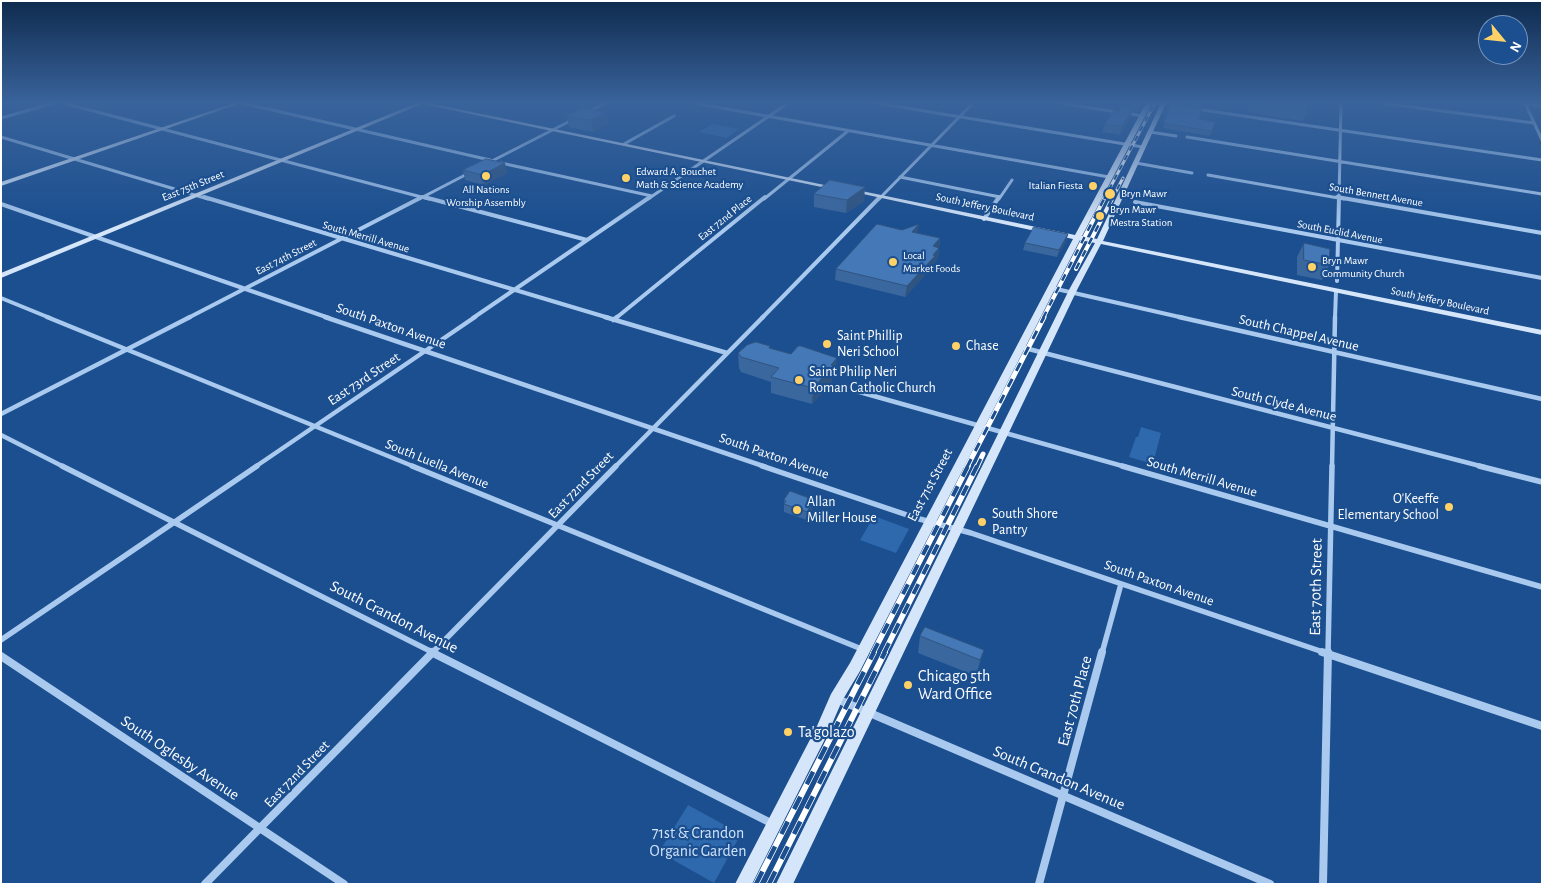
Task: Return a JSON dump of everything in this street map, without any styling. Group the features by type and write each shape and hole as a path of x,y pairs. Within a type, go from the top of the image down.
{"main road":[{"path":"1,184 117,144"},
{"name":"East 75th Street","path":"1,276 320,144"},
{"name":"South Jeffery Boulevard","path":"625,144 1542,333"},
{"name":"East 71st Street","path":"743,884 823,729 836,698 864,650 1127,144"},
{"path":"784,884 1143,147"}],"street":[{"name":"South Merrill Avenue","path":"26,144 727,353"},
{"path":"224,144 588,240"},
{"path":"422,144 652,196"},
{"path":"480,167 525,144"},
{"name":"East 73rd Street","path":"1,640 727,144"},
{"name":"East 72nd Place","path":"613,320 830,144"},
{"path":"927,144 1110,177"},
{"path":"1129,144 1143,147"},
{"path":"1227,144 1542,194"},
{"path":"1337,281 1340,144"},
{"path":"1436,144 1542,160"},
{"name":"East 72nd Street","path":"206,884 931,145"},
{"path":"1136,163 1192,173"},
{"name":"East 74th Street","path":"1,414 472,171"},
{"name":"South Bennett Avenue","path":"1208,175 1542,233"},
{"path":"900,177 1000,197"},
{"path":"984,219 1012,180"},
{"name":"South Euclid Avenue","path":"1135,202 1542,278"},
{"name":"South Paxton Avenue","path":"1,204 425,351 1542,726"},
{"name":"South Chappel Avenue","path":"1052,288 1542,400"},
{"name":"East 70th Street","path":"1324,884 1336,291"},
{"name":"South Luella Avenue","path":"1,298 864,650"},
{"name":"South Clyde Avenue","path":"1021,348 1542,482"},
{"name":"South Merrill Avenue","path":"856,391 1542,586"},
{"name":"South Crandon Avenue","path":"1,436 774,824"},
{"name":"East 70th Place","path":"1039,884 1121,584"},
{"name":"South Oglesby Avenue","path":"1,656 344,884"},
{"name":"South Crandon Avenue","path":"836,698 1270,884"}],"green space":[{"path":"1141,427 1161,433 1153,464 1129,457"},
{"path":"874,516 909,529 896,553 860,540"},
{"name":"71st & Crandon Organic Garden","path":"688,805 741,834 714,883 659,852"}],"building":[{"path":"486,159 505,163 482,175 463,170"},
{"path":"830,180 865,187 847,200 814,194"},
{"name":"Local Market Foods","path":"877,224 902,230 919,224 912,232 940,238 933,246 939,248 933,255 935,256 907,286 836,269"},
{"path":"1034,227 1068,234 1059,250 1025,243"},
{"path":"1304,243 1330,249 1329,265 1304,260"},
{"path":"756,342 791,354 798,346 801,346 837,358 831,365 833,366 813,388 771,377 779,368 741,357 738,353 747,345"},
{"path":"790,491 812,499 809,503 812,504 807,512 784,504 786,501 784,500"},
{"path":"925,627 984,650 980,660 920,636"}],"railway":[{"path":"1104,199 1133,144"},
{"path":"1112,199 1123,178"},
{"path":"1043,318 1105,197"},
{"path":"1076,269 1113,197"},
{"path":"967,467 1044,317"},
{"path":"977,467 983,454"},
{"path":"873,653 968,466"},
{"path":"884,653 977,466"},
{"path":"756,884 874,652"},
{"path":"769,884 885,652"}],"place":[{"name":"All Nations Worship Assembly","path":"486,176"},
{"name":"Edward A. Bouchet Math & Science Academy","path":"626,178"},
{"name":"Italian Fiesta","path":"1093,186"},
{"name":"Bryn Mawr","path":"1110,194"},
{"name":"Bryn Mawr Mestra Station","path":"1100,216"},
{"name":"Local Market Foods","path":"893,262"},
{"name":"Bryn Mawr Community Church","path":"1312,267"},
{"name":"Saint Phillip Neri School","path":"827,344"},
{"name":"Chase","path":"956,346"},
{"name":"Saint Philip Neri Roman Catholic Church","path":"799,380"},
{"name":"O'Keeffe Elementary School","path":"1449,507"},
{"name":"Allan Miller House","path":"797,510"},
{"name":"South Shore Pantry","path":"982,522"},
{"name":"Chicago 5th Ward Office","path":"908,685"},
{"name":"Ta'golazo","path":"788,732"}]}
